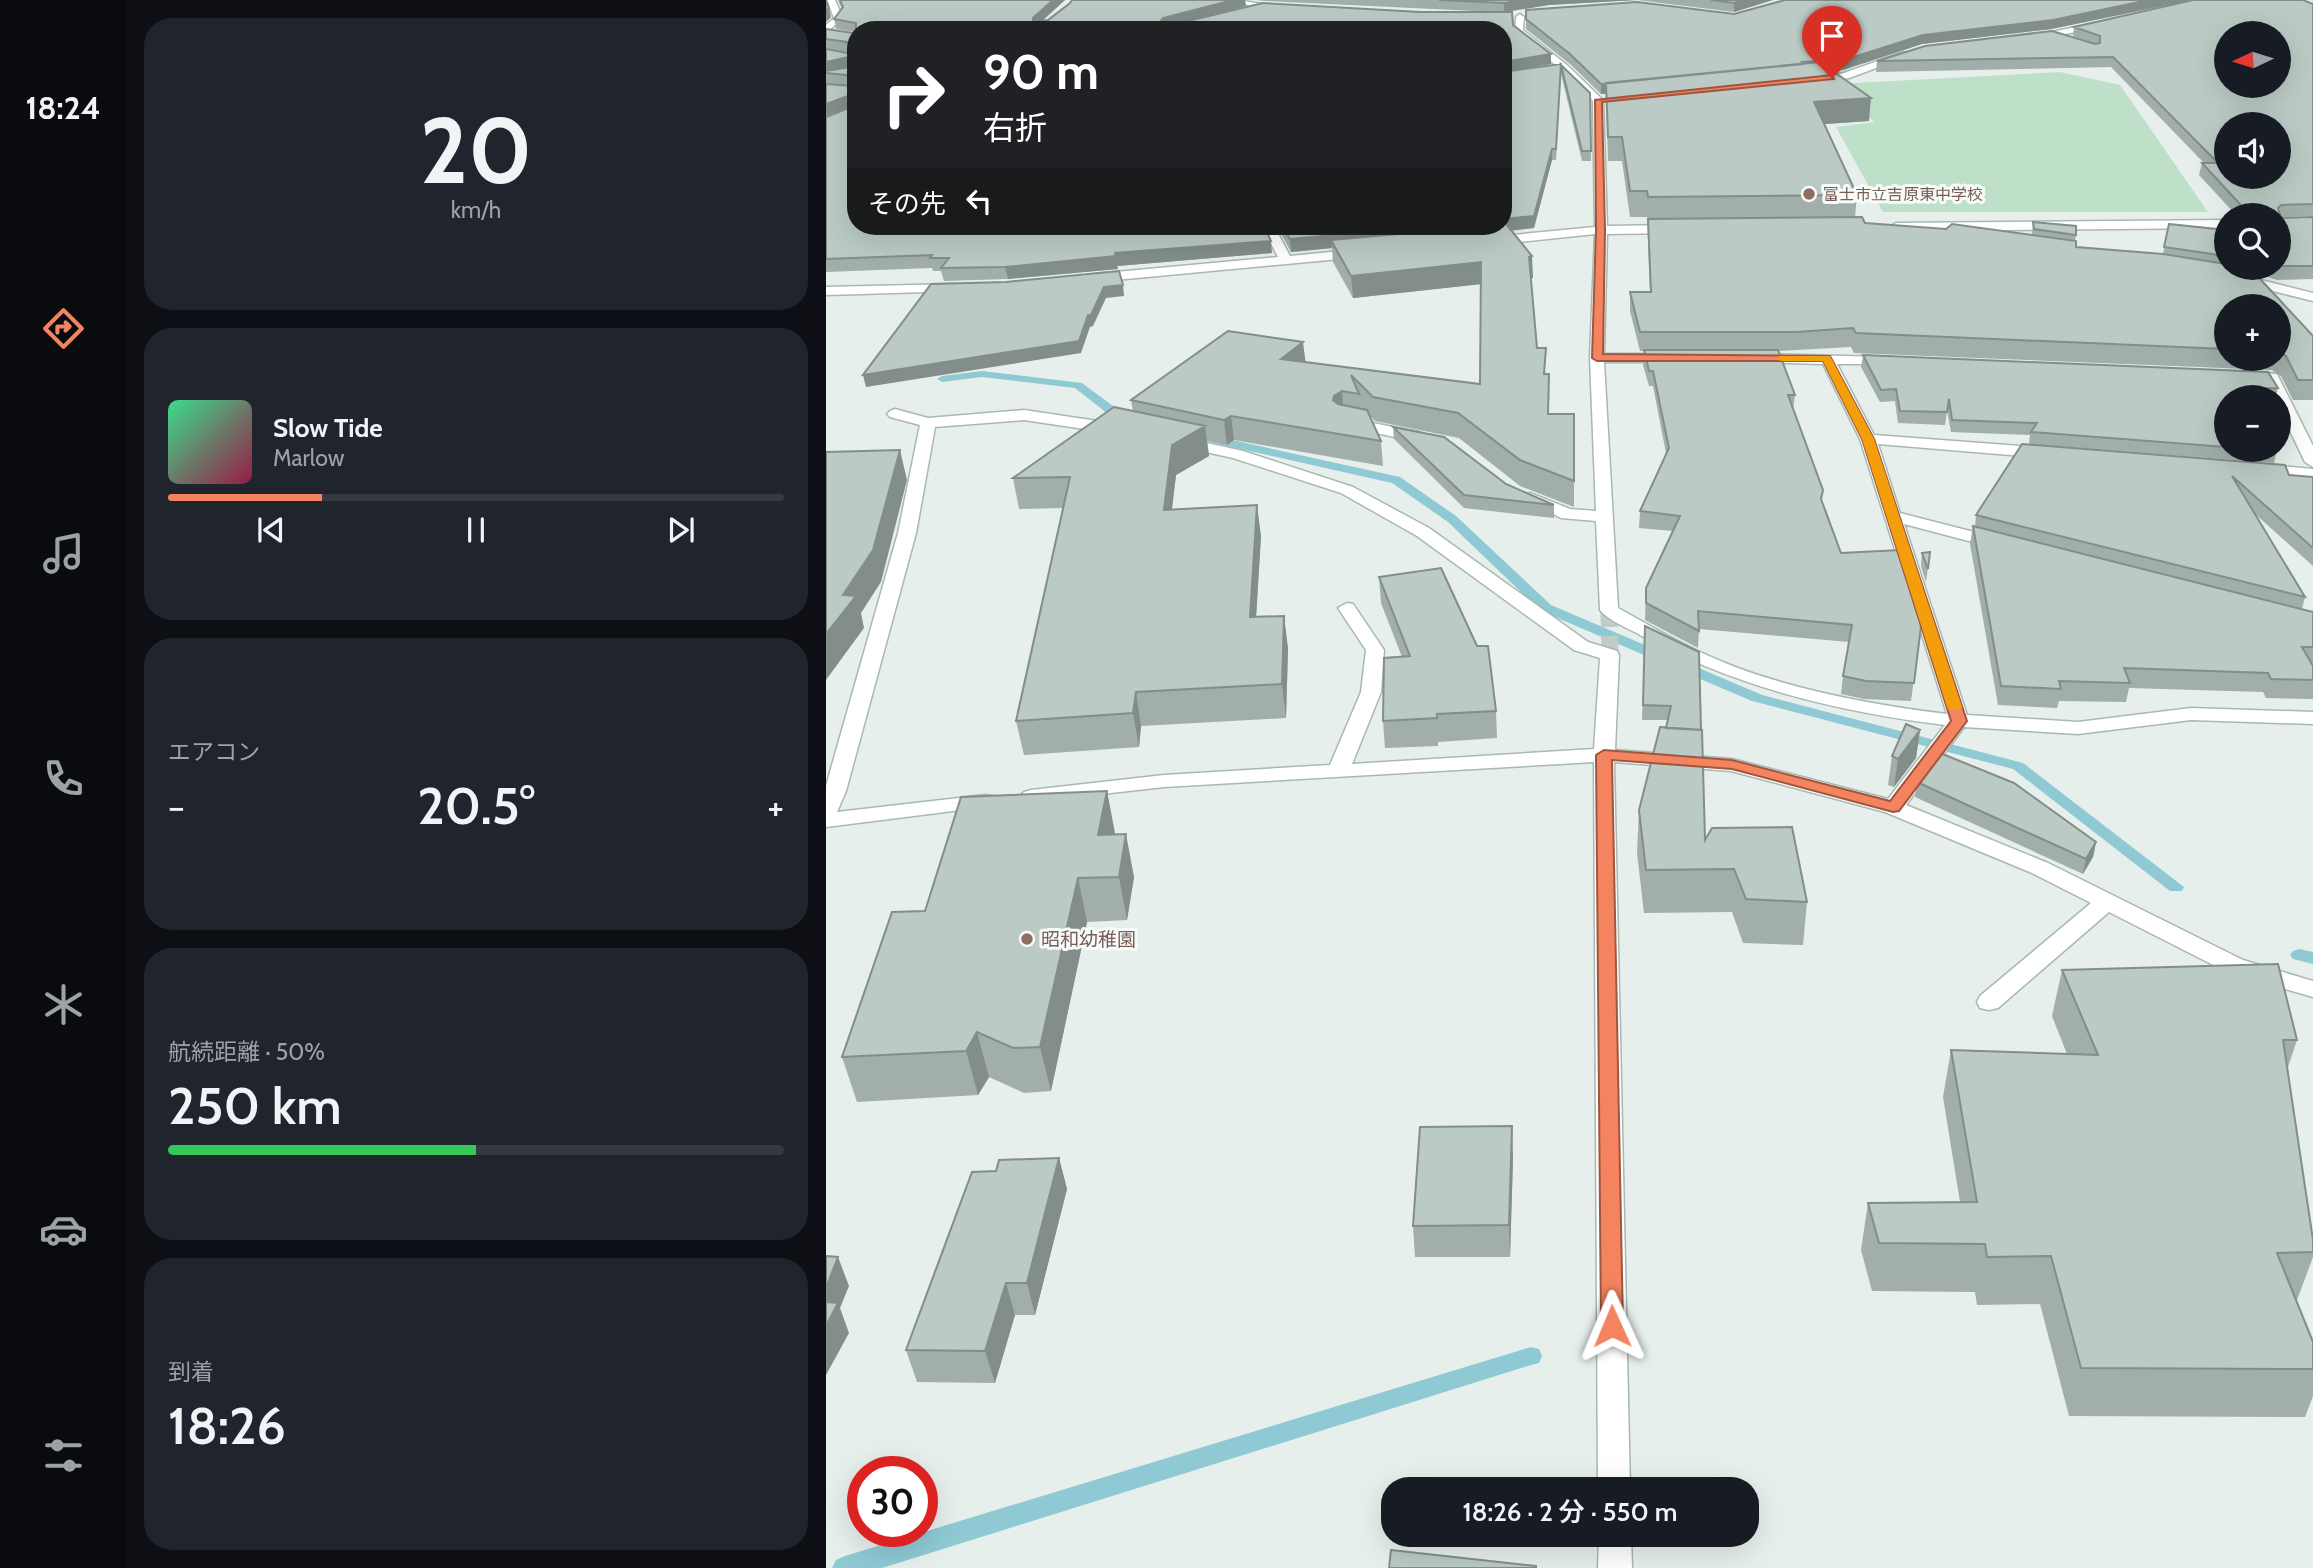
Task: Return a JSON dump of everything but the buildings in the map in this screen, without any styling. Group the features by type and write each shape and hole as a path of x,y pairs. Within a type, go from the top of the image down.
{"street":[{"path":"826,32 839,18 831,0"},
{"path":"1242,0 1264,7"},
{"path":"1238,13 1264,7 1289,8"},
{"path":"1520,16 1518,31 1565,68 1598,100 1601,230 1597,358 1609,610 1692,656 1790,691 1894,713 1959,721 2077,729 2192,714 2313,718"},
{"path":"2017,39 2115,22"},
{"path":"826,32 841,35"},
{"path":"2052,35 2073,42"},
{"path":"1804,80 1846,76 1909,54"},
{"path":"1551,70 1565,68"},
{"path":"1598,100 1612,99"},
{"path":"1884,227 2214,224"},
{"path":"1911,227 1990,240"},
{"path":"1477,242 1601,230 1695,229"},
{"path":"1273,235 1286,261"},
{"path":"1077,280 1381,251"},
{"path":"2255,280 2313,297"},
{"path":"826,291 969,288"},
{"path":"1597,358 1692,358"},
{"path":"1732,358 1908,361"},
{"path":"1827,358 1868,439 1959,721"},
{"path":"2232,375 2272,377 2313,462"},
{"path":"895,414 928,423 1024,415 1097,424 1135,432"},
{"path":"826,812 835,791 903,546 911,472 928,423"},
{"path":"1345,423 1438,441"},
{"path":"1160,438 1237,454 1347,490 1423,532 1581,646 1610,655 1604,755 1614,1477"},
{"path":"1868,439 2062,454"},
{"path":"2243,468 2313,474"},
{"path":"1513,491 1567,514 1605,517"},
{"path":"1892,516 2011,547"},
{"path":"1339,769 1371,692 1375,650 1347,608"},
{"path":"1893,807 1959,721"},
{"path":"826,820 1164,781 1339,769 1604,755 1732,765 1893,807 2040,868 2235,966 2313,989"},
{"path":"1989,1002 2107,902"},
{"path":"1615,1547 1615,1568"}],"green space":[{"path":"2060,72 2120,85 2208,212 1883,212 1836,127 1875,122 1817,85"}],"waterway":[{"path":"942,379 982,374 1078,385 1121,419 1126,420"},
{"path":"1209,439 1396,480 1452,519 1546,608 1757,698 2018,766 2176,887"},
{"path":"2299,955 2313,958"},
{"path":"845,1568 1531,1356"}],"tunnel":[{"path":"1609,610 1610,655"}],"slow traffic":[{"path":"1782,358 1827,358 1868,439 1954,707"}],"place":[{"name":"富士市立吉原東中学校","path":"1809,194"},
{"name":"昭和幼稚園","path":"1027,939"}],"route":[{"path":"1612,1326 1604,755 1732,765 1893,807 1959,721 1868,439 1827,358 1597,358 1601,230 1598,100 1832,78"}]}
